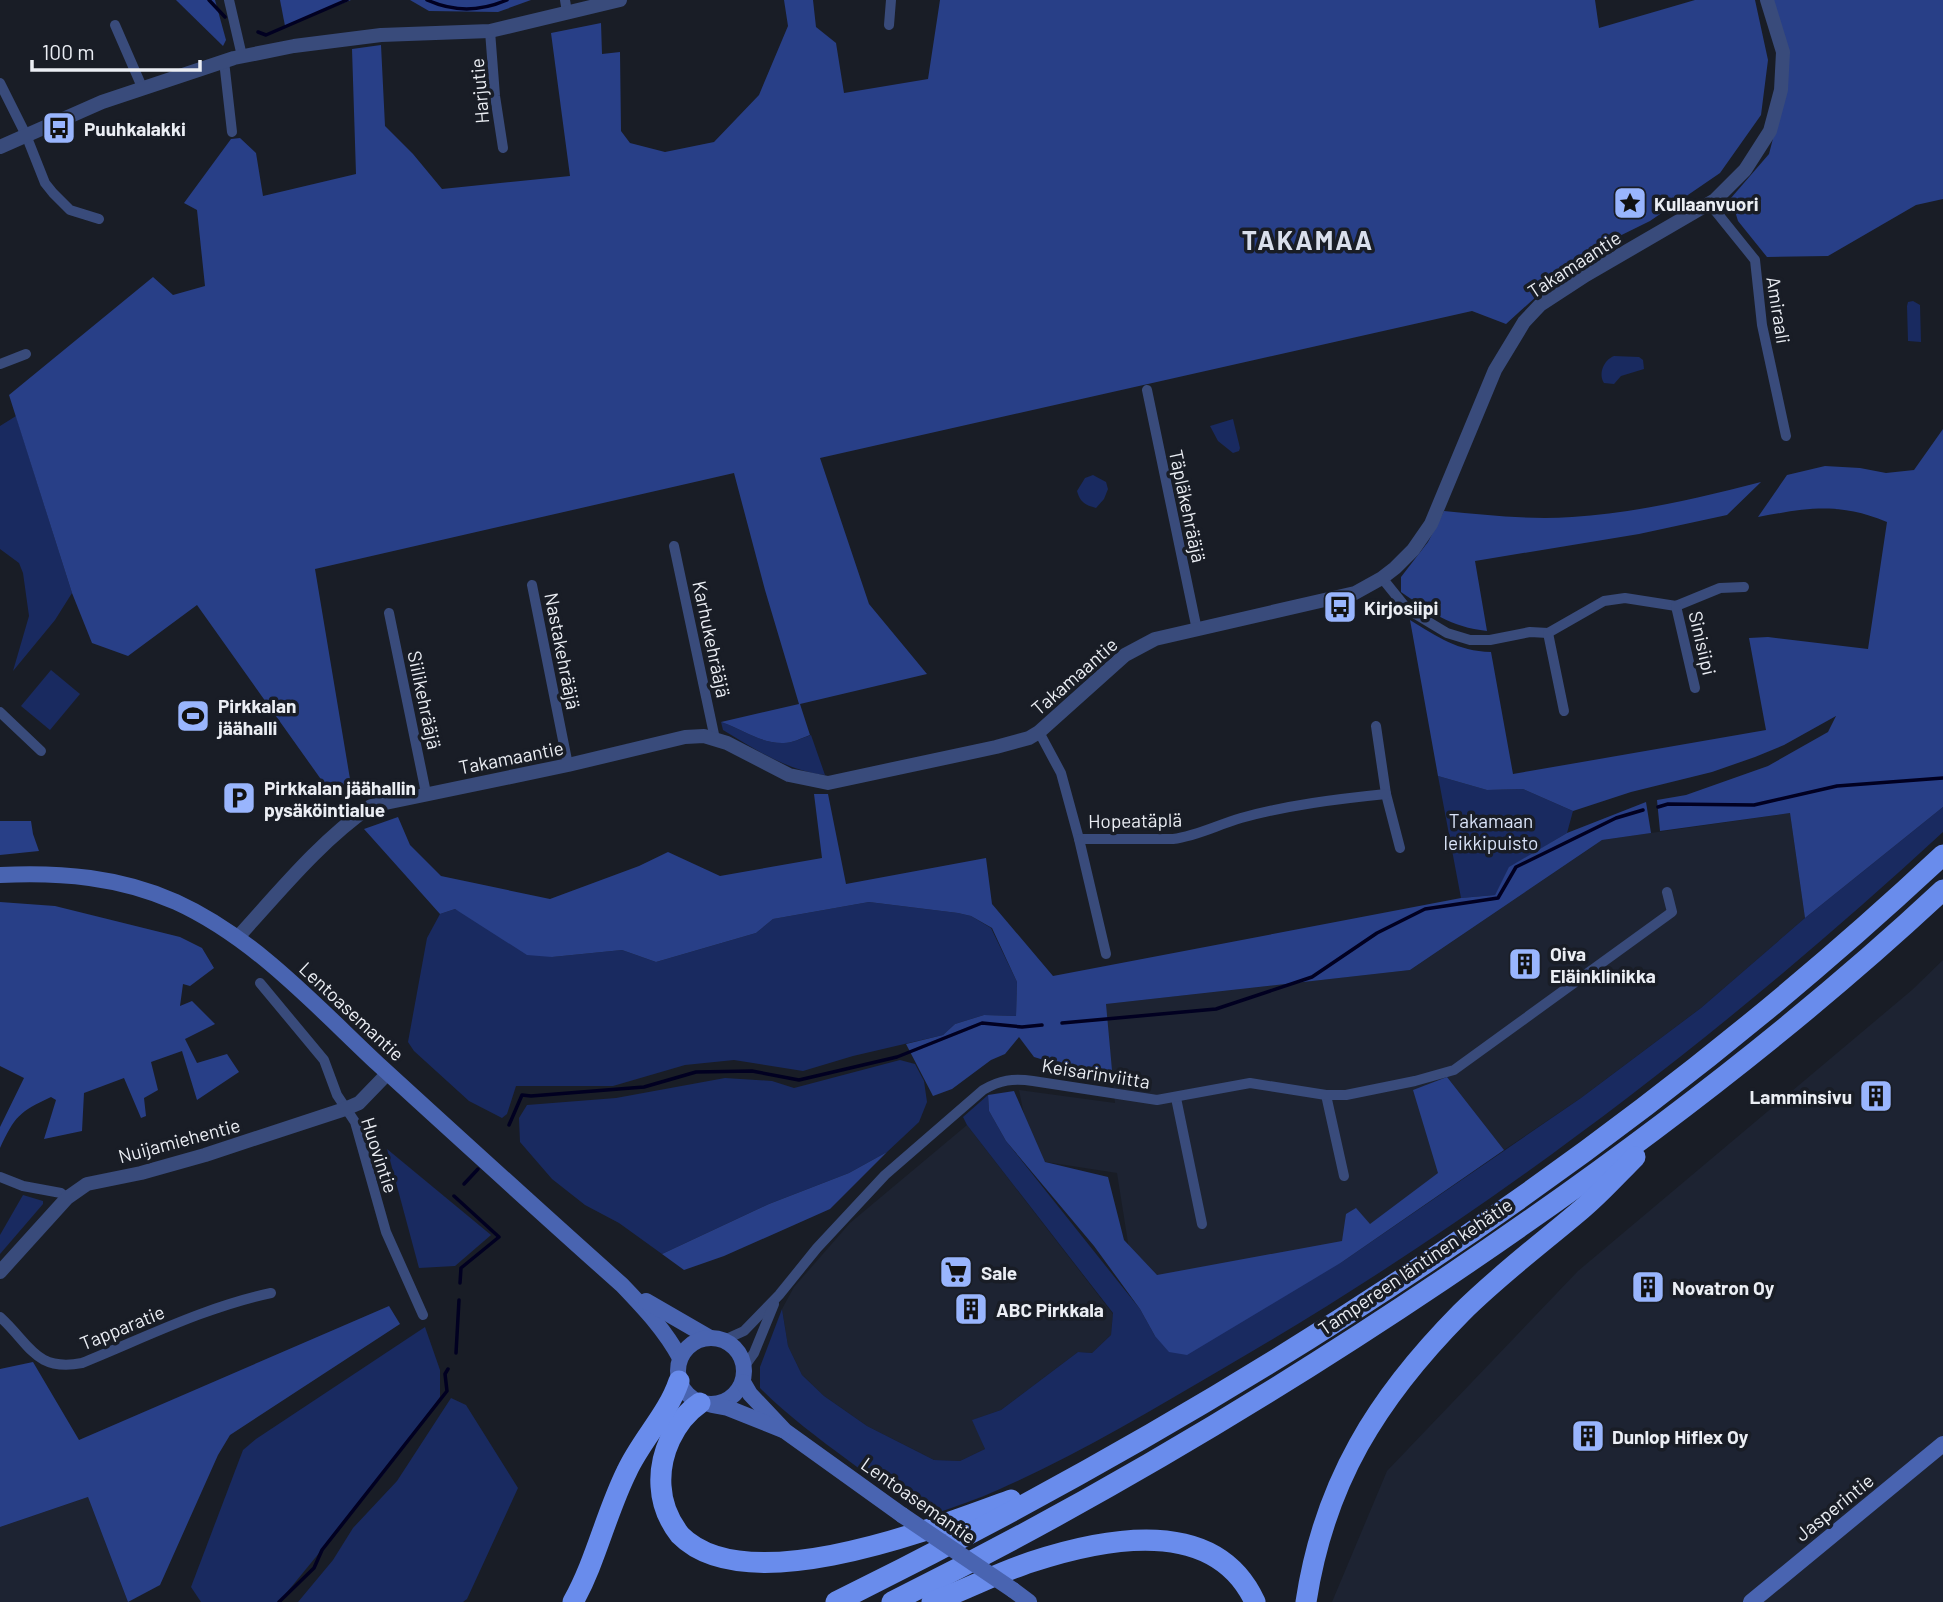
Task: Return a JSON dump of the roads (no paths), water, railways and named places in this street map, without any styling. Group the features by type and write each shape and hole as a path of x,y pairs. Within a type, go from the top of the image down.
{"highway":[{"name":"Tampereen läntinen kehätie","path":"836,1602 1082,1474 1380,1292 1495,1215 1766,1013 1943,855"},
{"name":"Tampereen läntinen kehätie","path":"892,1602 1101,1492 1267,1393 1512,1233 1701,1094 1781,1031 1943,890"},
{"path":"1306,1602 1316,1548 1334,1492 1373,1419 1402,1380 1462,1312 1584,1207 1701,1094"},
{"path":"573,1602 628,1467 669,1404 679,1381"},
{"path":"706,1404 683,1418 664,1455 661,1485 665,1509 675,1529 690,1547 711,1559 745,1570 786,1570 867,1552 1082,1474"},
{"path":"932,1602 1031,1562 1090,1548 1143,1540 1184,1543 1213,1555 1237,1574 1255,1602"}],"main road":[{"name":"Lentoasemantie","path":"0,875 72,875 120,883 174,901 237,938 300,989 388,1073 622,1285 650,1313 680,1358"},
{"name":"Lentoasemantie","path":"622,1285 678,1321 717,1339"},
{"path":"717,1339 737,1350 744,1374 731,1398 706,1404 685,1392 679,1381 678,1368 680,1358 691,1345 717,1339"},
{"name":"Lentoasemantie","path":"744,1374 750,1394 785,1431 1029,1602"},
{"name":"Lentoasemantie","path":"706,1404 728,1408 785,1431"},
{"name":"Jasperintie","path":"1751,1602 1943,1444"}],"street":[{"path":"229,0 242,56"},
{"path":"0,147 102,102 242,56 294,46 381,35 491,31 526,24 566,6 620,0"},
{"path":"889,25 891,0"},
{"name":"Takamaantie","path":"237,938 308,861 355,817 371,806 568,765 685,737 715,739 789,775 828,783 996,747 1029,738 1039,732 1125,654 1155,639 1355,593 1382,578 1413,550 1431,524 1495,370 1524,322 1540,306 1586,275 1709,203 1745,170 1770,131 1781,90 1783,52 1768,0"},
{"path":"115,25 142,87"},
{"name":"Harjutie","path":"491,31 495,96 503,148"},
{"path":"224,61 232,132"},
{"path":"0,83 46,183 60,202 82,215 99,219"},
{"name":"Amiraali","path":"1709,203 1755,260 1762,325 1786,436"},
{"path":"0,364 26,354"},
{"name":"Täpläkehrääjä","path":"1147,390 1197,629"},
{"name":"Karhukehrääjä","path":"674,546 715,739"},
{"path":"1382,578 1407,609 1447,633 1470,640 1490,640 1530,632 1548,633 1604,601 1625,598 1676,606 1720,588 1744,587"},
{"name":"Nastakehrääjä","path":"533,585 568,765"},
{"name":"Sinisiipi","path":"1676,606 1695,688"},
{"name":"Siilikehrääjä","path":"389,613 426,793"},
{"path":"1548,633 1564,711"},
{"path":"0,712 41,751"},
{"path":"1376,726 1386,794 1401,848"},
{"name":"Hopeatäplä","path":"1039,732 1061,773 1079,839 1188,837 1240,819 1324,800 1386,794"},
{"path":"1079,839 1106,954"},
{"name":"Keisarinviitta","path":"717,1339 744,1331 885,1175 983,1090 998,1081 1014,1078 1157,1100 1250,1083 1326,1095 1346,1095 1454,1070 1672,912 1667,892"},
{"name":"Huovintie","path":"260,983 324,1060 345,1109 355,1122 386,1232 423,1315"},
{"name":"Nuijamiehentie","path":"0,1272 67,1198 87,1184 205,1156 345,1109 359,1103 388,1073"},
{"path":"1326,1095 1344,1176"},
{"path":"1175,1098 1202,1224"},
{"path":"0,1177 23,1186 61,1193 67,1198"},
{"name":"Tapparatie","path":"0,1317 45,1362 64,1366 82,1363 240,1300 271,1293"},
{"name":"Keisarinviitta","path":"744,1374 779,1295"}],"waterway":[{"path":"209,0 225,17"},
{"path":"258,32 266,35 347,0"},
{"path":"427,0 447,7 467,9 486,7 507,0"},
{"path":"1658,807 1668,804 1754,805 1837,786 1943,778"},
{"path":"1062,1023 1216,1009 1312,977 1377,933 1425,909 1498,898 1516,867 1616,818 1643,810"},
{"path":"509,1125 522,1095 644,1087 696,1072 752,1071 799,1080 897,1057 982,1023 1022,1027 1042,1025"},
{"path":"464,1184 478,1169"},
{"path":"454,1196 499,1237 461,1268 460,1283"},
{"path":"456,1353 459,1300"},
{"path":"279,1602 314,1568 322,1550 447,1391 445,1374 448,1369"}],"place":[{"name":"Puuhkalakki","path":"59,128"},
{"name":"Kullaanvuori","path":"1630,203"},
{"name":"Kirjosiipi","path":"1340,607"},
{"name":"Pirkkalan jäähalli","path":"193,716"},
{"name":"Pirkkalan jäähallin pysäköintialue","path":"239,798"},
{"name":"Oiva Eläinklinikka","path":"1525,964"},
{"name":"Lamminsivu","path":"1876,1096"},
{"name":"Sale","path":"956,1272"},
{"name":"Novatron Oy","path":"1648,1287"},
{"name":"ABC Pirkkala","path":"971,1309"},
{"name":"Dunlop Hiflex Oy","path":"1588,1436"}],"district":[{"name":"TAKAMAA","path":"1308,239"}],"park label":[{"name":"Takamaan leikkipuisto","path":"1491,831"}]}
